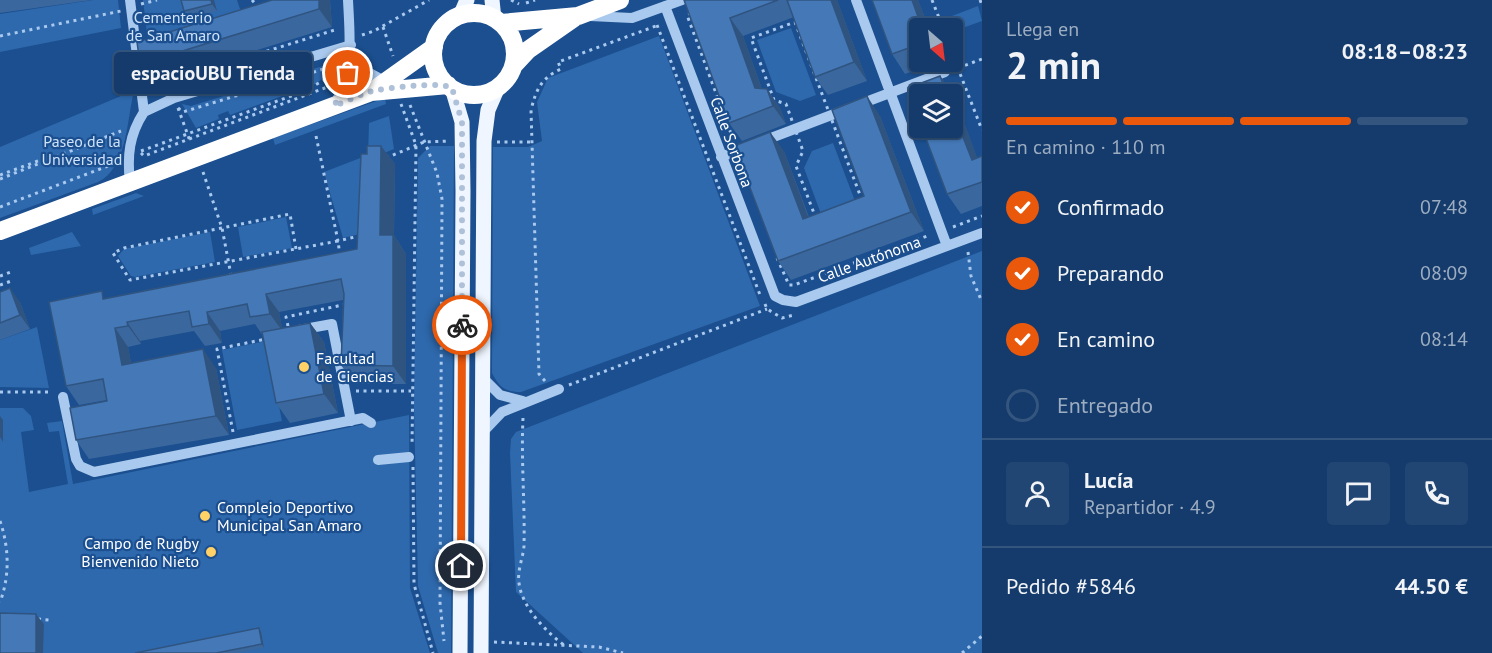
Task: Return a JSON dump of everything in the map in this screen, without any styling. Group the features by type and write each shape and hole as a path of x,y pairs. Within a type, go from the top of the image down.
{"highway":[{"path":"0,231 334,106 392,88 450,87 475,95 498,87 528,50 578,15 620,0"},
{"path":"392,88 434,47 442,30 464,8 497,21 578,15"},
{"path":"497,21 512,39 514,65"},
{"path":"434,47 436,68 450,87"}],"main road":[{"path":"492,0 497,21"},
{"path":"450,87 462,122 460,653"},
{"path":"481,647 484,131 488,110 498,87"}],"street":[{"path":"334,106 345,86 348,0"},
{"path":"578,15 632,18 681,0"},
{"path":"856,0 947,246"},
{"path":"130,183 127,159 130,145 144,112 131,5"},
{"name":"Calle Sorbona","path":"665,6 770,289"},
{"path":"144,112 174,98 335,54 348,43"},
{"path":"348,43 362,69 392,88"},
{"path":"721,157 945,72"},
{"name":"Calle Autónoma","path":"770,289 783,300 796,302 982,233"},
{"path":"299,330 332,324 351,421"},
{"path":"484,379 500,395 523,401"},
{"path":"483,432 494,417 523,401 559,389"},
{"path":"63,397 76,459 80,466 94,472 363,418 371,423"},
{"path":"378,460 409,457"}],"path":[{"path":"252,0 254,5 262,10"},
{"path":"339,19 340,28 348,43 383,27 429,0"},
{"path":"511,0 519,4 535,0"},
{"path":"932,0 939,18"},
{"path":"980,0 982,5"},
{"path":"0,36 131,5"},
{"path":"545,380 539,374 531,110 534,97 547,75 561,69 558,62 696,11"},
{"path":"687,15 737,151"},
{"path":"656,26 754,284 768,309 782,318 804,313"},
{"path":"383,27 392,88 416,145 411,391 414,584 434,653"},
{"path":"141,90 340,28"},
{"path":"177,105 183,112 327,68 335,54"},
{"path":"0,207 323,83 333,75 335,54"},
{"path":"963,66 982,59"},
{"path":"960,72 982,130"},
{"path":"130,145 137,142 144,156 328,87 338,80"},
{"path":"392,88 437,173 442,199 440,603 444,644"},
{"path":"167,110 177,105"},
{"path":"177,105 190,139"},
{"path":"0,177 123,130 0,177"},
{"path":"316,136 341,263"},
{"path":"383,159 416,145"},
{"path":"205,177 222,228 233,282"},
{"path":"296,249 290,214 124,248 113,253 130,280 229,262 338,241 370,234"},
{"path":"773,248 785,280 789,285 794,285 982,216"},
{"path":"960,255 975,250"},
{"path":"968,252 971,276 982,302"},
{"path":"0,276 11,272"},
{"path":"0,285 14,280"},
{"path":"346,293 347,304"},
{"path":"559,389 768,309"},
{"path":"234,437 217,349 270,338"},
{"path":"351,391 411,391"},
{"path":"0,392 51,392"},
{"path":"513,420 523,416 521,468 524,547 519,583 529,610 552,636 564,645"},
{"path":"0,521 7,579 0,602"},
{"path":"27,619 49,620"},
{"path":"962,653 982,636"},
{"path":"481,647 564,645 599,647 623,653"}],"green space":[{"path":"93,0 118,0 121,28 0,52 0,14"},
{"name":"Cementerio de San Amaro","path":"143,0 237,0 247,30 150,60"},
{"path":"978,6 982,21 963,28 963,18 953,18 952,16"},
{"path":"791,28 816,95 800,101 776,92 757,40"},
{"path":"659,36 760,306 521,392 507,390 497,382 492,373 493,147 528,147 542,141 537,102 548,78"},
{"path":"332,57 328,75 315,84 230,115 228,111 218,115 219,119 196,128 182,104 191,106 326,65"},
{"name":"Paseo de la Universidad","path":"128,93 133,95 124,144 120,156 107,176 98,182 0,218 0,147"},
{"path":"385,98 386,104 275,145 273,138"},
{"path":"389,116 394,149 369,159 368,232 343,238 324,172 368,155 369,123"},
{"path":"833,143 858,209 824,222 804,168 812,151"},
{"path":"430,146 454,146 451,653 438,653 418,586 414,406 418,158"},
{"path":"136,193 144,196 93,215 92,209"},
{"path":"286,217 292,248 243,257 238,227"},
{"path":"72,232 81,246 31,255 29,248"},
{"path":"210,232 215,262 135,277 131,276 118,256 124,249"},
{"path":"982,251 982,653 583,653 516,592 510,453 511,439 516,432"},
{"path":"37,327 49,388 0,387 0,340"},
{"path":"266,341 282,421 237,430 222,350"},
{"name":"Campo de Rugby Bienvenido Nieto","path":"0,408 23,408 31,416 34,430 21,432 29,492 68,484 59,431 49,432 47,423 62,421 73,484 409,415 410,588 430,653 0,653"}],"building":[{"path":"181,0 211,0 212,4 184,11"},
{"path":"272,0 319,0 319,9 140,64 137,42"},
{"path":"684,0 778,0 730,18 755,88 767,89 773,106 729,123"},
{"path":"787,0 831,0 854,62 815,77"},
{"path":"872,0 912,0 918,18 909,18 909,48 892,54"},
{"path":"940,76 943,84 919,84"},
{"path":"867,96 911,212 778,261 734,146 770,132 803,219 864,196 832,110"},
{"path":"963,137 972,160 982,156 982,182 947,194 926,138"},
{"path":"367,146 381,146 380,235 393,235 393,366 341,365 344,294 341,279 266,294 270,314 250,317 247,304 207,312 209,324 192,327 189,311 127,322 128,326 115,328 122,365 203,349 216,416 76,440 70,408 107,401 103,379 66,386 49,302 102,291 103,299 357,249 361,154 367,154"},
{"path":"10,288 20,315 0,323 0,292"},
{"path":"310,323 324,394 276,403 262,332"},
{"path":"0,613 36,614 36,653 0,653"},
{"path":"259,628 262,644 216,653 135,653"}],"way so far":[{"path":"348,73 345,86 334,106 371,92 396,88 448,85 452,88 462,122 462,325"}],"place":[{"name":"espacioUBU Tienda","path":"348,73"},
{"name":"Facultad de Ciencias","path":"304,367"},
{"name":"Complejo Deportivo Municipal San Amaro","path":"205,516"},
{"name":"Campo de Rugby Bienvenido Nieto","path":"211,552"}],"route":[{"path":"461,566 462,325"}]}
